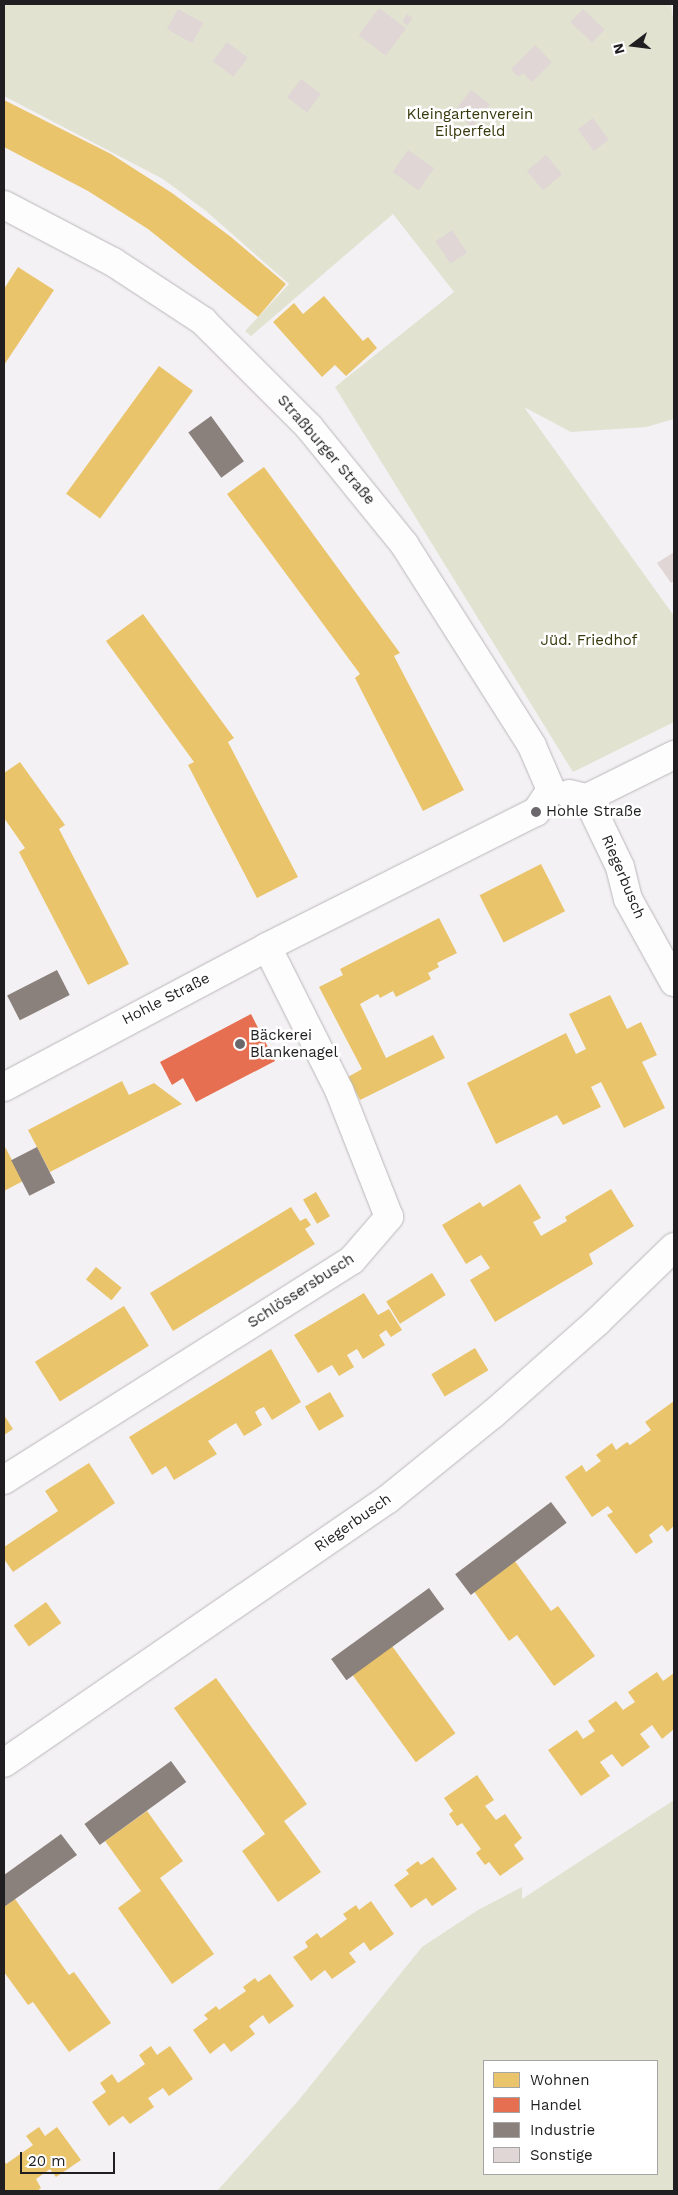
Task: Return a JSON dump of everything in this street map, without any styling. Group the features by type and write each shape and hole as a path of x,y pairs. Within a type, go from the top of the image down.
{"street":[{"name":"Straßburger Straße","path":"4,205 113,262 203,321 309,427 404,544 532,746 551,790"},
{"path":"551,790 588,798 674,755"},
{"name":"Hohle Straße","path":"4,1087 267,947 536,812 551,790"},
{"name":"Riegerbusch","path":"588,798 620,867 628,899 674,982"},
{"name":"Schlössersbusch","path":"4,1480 352,1260 389,1217 340,1090 267,947"},
{"name":"Riegerbusch","path":"4,1763 388,1499 494,1414 598,1321 674,1247"}],"green space":[{"path":"4,4 671,4 674,25 674,419 646,427 571,432 524,407 674,616 674,722 573,772 335,387 454,292 393,214 251,336 245,331 289,284 206,211 163,179 4,96"},
{"path":"674,1800 674,2191 217,2191 298,2101 422,1947 478,1910 522,1887 522,1899"}],"building: Wohnen":[{"path":"4,100 111,154 172,193 231,237 286,284 258,317 148,229 88,191 4,147"},
{"path":"18,267 54,290 4,365 4,289"},
{"path":"324,296 363,341 368,337 377,348 346,376 335,365 322,377 273,322 294,303 303,314"},
{"path":"159,366 193,391 100,519 66,494"},
{"path":"264,467 400,653 394,656 464,790 423,811 355,678 360,674 227,494"},
{"path":"143,614 234,738 228,742 298,877 257,898 188,765 194,762 106,641"},
{"path":"20,762 65,825 59,829 129,964 88,985 19,852 25,848 4,818 4,773"},
{"path":"541,864 565,911 504,943 480,895"},
{"path":"439,918 457,953 437,963 439,967 428,973 431,979 396,997 393,991 380,998 378,994 360,1004 386,1058 433,1035 445,1058 360,1100 348,1077 362,1069 319,987 343,975 340,969"},
{"path":"610,995 627,1029 641,1022 657,1055 642,1062 665,1108 624,1128 601,1082 591,1087 601,1107 563,1125 557,1115 496,1144 467,1083 566,1033 576,1054 586,1049 569,1014"},
{"path":"122,1081 129,1095 154,1083 182,1104 50,1172 28,1130"},
{"path":"4,1145 23,1181 4,1191"},
{"path":"520,1184 541,1218 533,1222 541,1236 567,1221 565,1217 611,1189 634,1226 589,1254 593,1264 495,1322 470,1280 490,1268 481,1255 466,1264 442,1225 480,1202 483,1207"},
{"path":"316,1192 330,1216 317,1224 303,1200"},
{"path":"291,1207 300,1221 306,1218 311,1225 305,1229 315,1244 173,1331 150,1293"},
{"path":"96,1267 122,1288 112,1300 86,1279"},
{"path":"432,1273 446,1295 400,1324 386,1302"},
{"path":"364,1293 378,1315 389,1309 402,1330 391,1337 386,1330 379,1335 385,1345 363,1359 357,1349 347,1355 354,1367 339,1376 332,1365 318,1373 294,1335"},
{"path":"124,1306 149,1346 60,1401 35,1362"},
{"path":"475,1348 488,1370 445,1397 431,1374"},
{"path":"271,1349 301,1402 272,1420 264,1407 259,1409 255,1412 262,1425 244,1436 236,1423 208,1441 217,1454 174,1480 166,1466 152,1475 129,1437"},
{"path":"330,1392 344,1416 319,1431 305,1406"},
{"path":"674,1401 674,1526 667,1532 662,1525 649,1535 653,1542 636,1554 607,1515 613,1512 608,1506 592,1517 565,1477 582,1465 586,1472 601,1461 596,1455 612,1443 616,1450 627,1442 630,1445 651,1430 645,1422"},
{"path":"4,1415 13,1429 4,1435"},
{"path":"89,1463 115,1503 13,1572 4,1559 4,1547 58,1511 45,1491"},
{"path":"514,1560 551,1611 558,1606 595,1656 554,1686 517,1635 509,1641 473,1590"},
{"path":"46,1602 61,1623 29,1647 14,1626"},
{"path":"392,1646 455,1733 416,1762 352,1675"},
{"path":"657,1672 663,1681 674,1673 674,1729 662,1739 652,1725 640,1734 650,1747 622,1767 612,1754 600,1762 610,1776 581,1796 548,1750 577,1730 583,1739 595,1731 588,1721 616,1701 623,1710 635,1702 628,1692"},
{"path":"216,1678 307,1804 284,1821 321,1872 278,1902 242,1851 265,1834 174,1708"},
{"path":"477,1775 494,1800 485,1806 496,1820 505,1814 522,1838 514,1845 524,1859 500,1876 489,1862 485,1865 476,1853 481,1849 462,1823 457,1826 449,1814 453,1811 444,1798"},
{"path":"147,1811 183,1861 160,1878 214,1954 172,1984 118,1908 141,1891 105,1841"},
{"path":"433,1857 457,1889 432,1906 426,1898 411,1908 394,1885 409,1874 406,1870 418,1861 421,1865"},
{"path":"15,1899 69,1975 74,1972 111,2023 69,2052 33,2002 28,2005 4,1972 4,1907"},
{"path":"371,1901 394,1934 370,1951 364,1942 349,1953 356,1962 332,1979 325,1970 311,1981 293,1957 308,1947 305,1942 317,1933 321,1938 347,1919 343,1914 356,1905 359,1910"},
{"path":"270,1974 294,2006 269,2024 263,2015 249,2026 255,2034 231,2052 224,2043 210,2054 193,2030 208,2019 204,2015 216,2006 219,2010 246,1991 243,1987 255,1978 258,1982"},
{"path":"151,2046 157,2055 170,2046 193,2079 169,2096 163,2088 148,2098 154,2107 130,2124 123,2116 109,2126 92,2102 106,2092 100,2083 112,2074 118,2083 145,2064 139,2055"},
{"path":"39,2127 45,2136 57,2127 81,2160 56,2177 50,2169 36,2179 41,2188 37,2191 4,2191 4,2160 6,2164 33,2145 26,2136"}],"building: Handel":[{"path":"251,1014 275,1061 196,1102 183,1078 172,1085 160,1062"}],"building: Industrie":[{"path":"211,416 244,461 221,478 188,432"},
{"path":"57,970 70,995 20,1020 7,995"},
{"path":"37,1147 55,1183 29,1196 11,1160"},
{"path":"551,1502 567,1523 471,1595 455,1574"},
{"path":"429,1588 444,1609 346,1680 331,1659"},
{"path":"171,1761 186,1782 100,1845 84,1824"},
{"path":"61,1834 77,1855 4,1907 4,1875"}],"building: Sonstige":[{"path":"379,8 406,28 386,56 359,35"},
{"path":"178,9 203,23 192,43 167,29"},
{"path":"583,9 605,30 592,43 570,22"},
{"path":"407,14 413,18 408,25 402,21"},
{"path":"227,42 248,58 233,77 213,61"},
{"path":"535,45 552,62 532,82 523,73 518,77 511,69"},
{"path":"301,79 321,94 307,112 287,97"},
{"path":"471,90 490,105 473,127 454,112"},
{"path":"593,118 609,140 593,151 578,129"},
{"path":"408,150 434,168 419,190 393,172"},
{"path":"546,155 562,174 543,190 527,171"},
{"path":"452,230 467,252 451,264 435,241"},
{"path":"674,552 674,581 671,583 657,563"}],"place":[{"name":"Hohle Straße","path":"536,812"},
{"name":"Bäckerei Blankenagel","path":"240,1044"}],"park label":[{"name":"Kleingartenverein Eilperfeld","path":"470,122"},
{"name":"Jüd. Friedhof","path":"589,641"}]}
